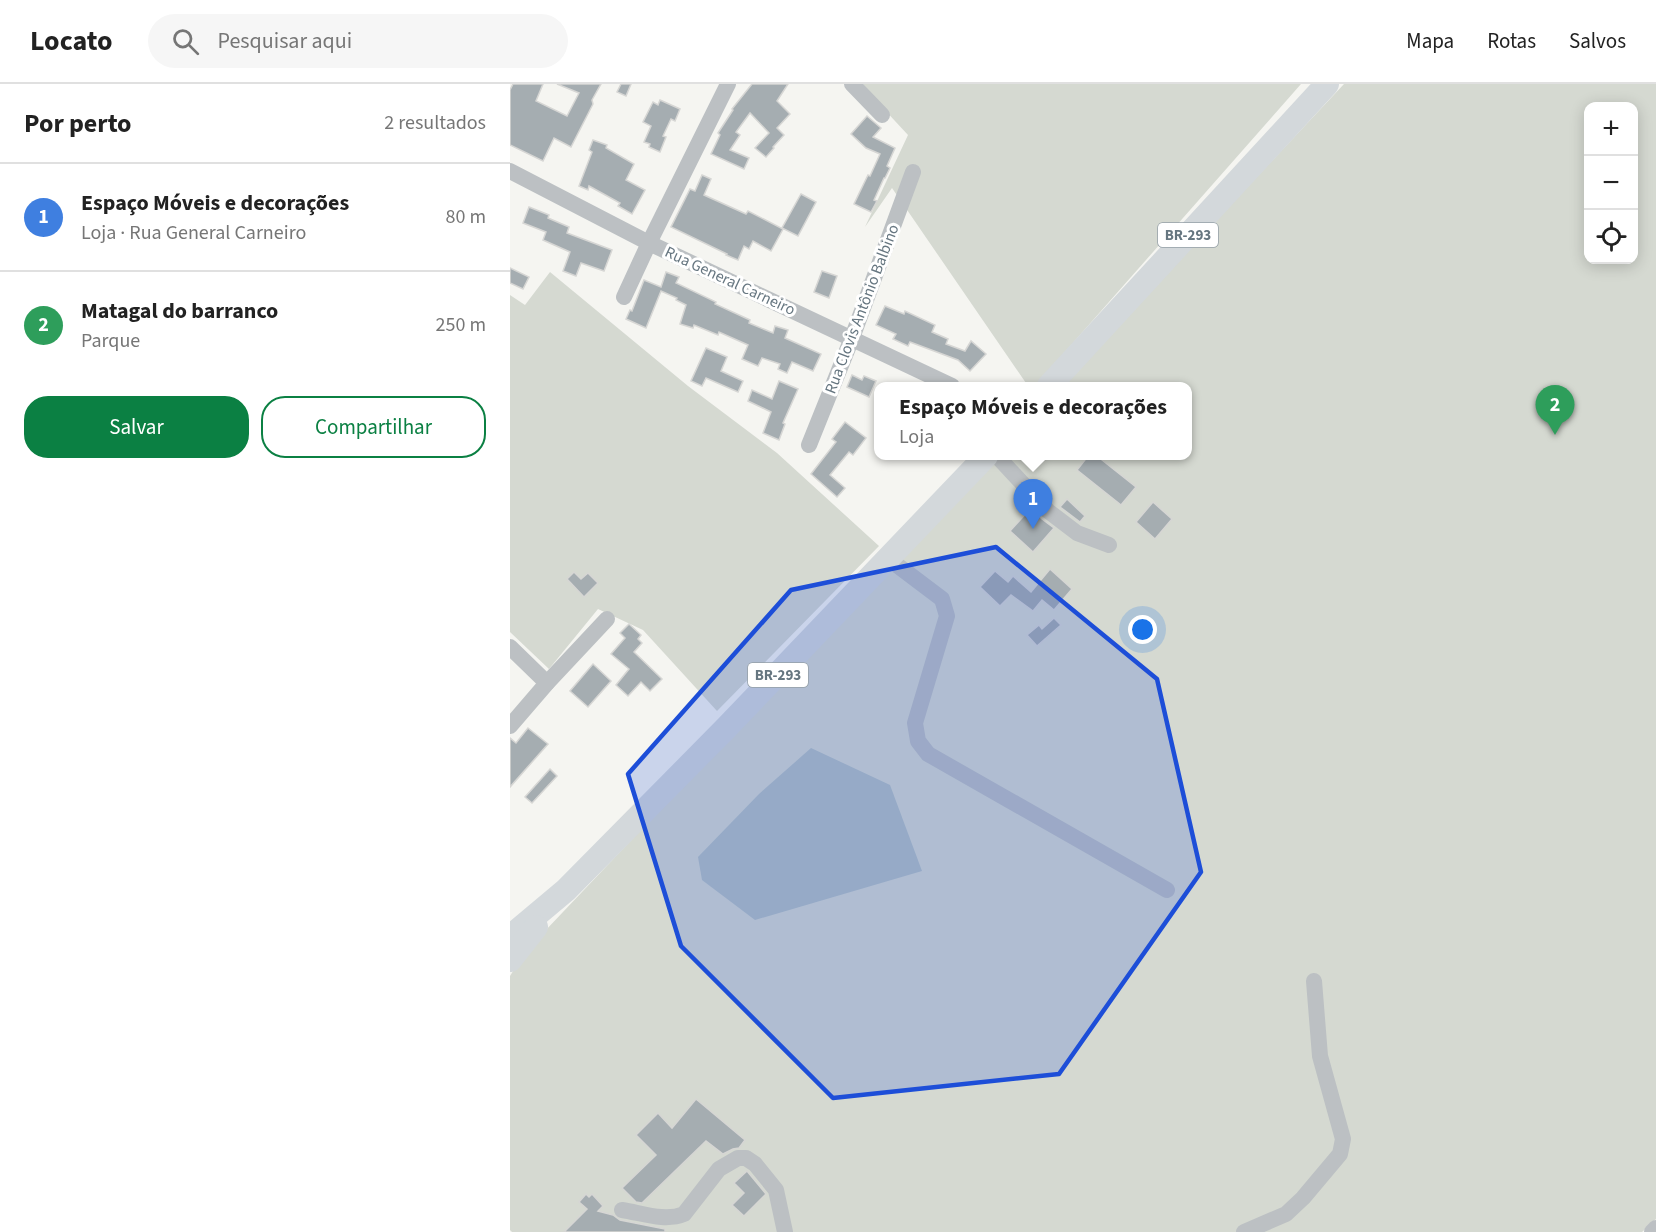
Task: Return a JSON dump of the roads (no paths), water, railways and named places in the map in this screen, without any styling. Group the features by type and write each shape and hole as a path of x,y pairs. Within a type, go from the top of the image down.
{"highway":[{"name":"BR-293","path":"1054,382 1327,84"},
{"name":"BR-293","path":"510,937 566,890 727,728 982,460"},
{"name":"BR-293","path":"510,960 566,890"}],"street":[{"path":"624,297 728,84"},
{"path":"852,84 882,115"},
{"name":"Rua General Carneiro","path":"510,171 649,243 942,382"},
{"name":"Rua Clovis Antônio Balbino","path":"810,445 852,338 912,172"},
{"path":"1001,460 1048,511 1062,522 1077,533 1109,545"},
{"path":"889,559 942,599 947,616 915,723 918,741 927,754 1167,890"},
{"path":"510,726 607,619"},
{"path":"510,647 548,683"},
{"path":"1244,1232 1286,1214 1303,1198 1340,1154 1343,1139 1320,1056 1314,981"},
{"path":"622,1210 668,1218 684,1214 718,1169 738,1158 746,1158 755,1164 777,1190 785,1232"},
{"path":"1652,1232 1656,1228"}],"place":[{"name":"Matagal do barranco","path":"1555,435"},
{"name":"Espaço Móveis e decorações","path":"1033,529"}]}
